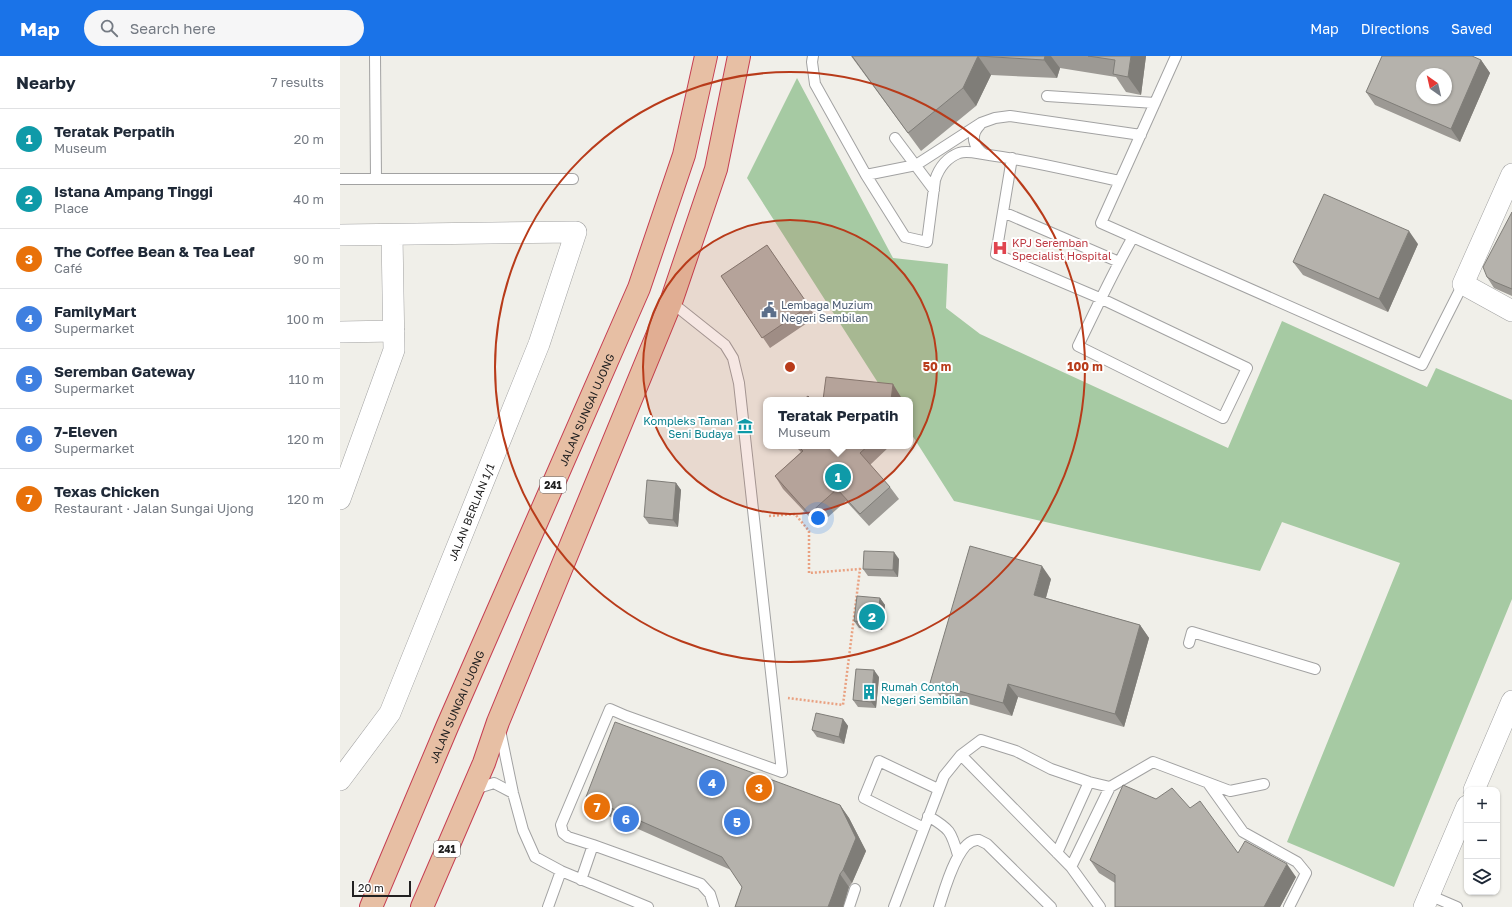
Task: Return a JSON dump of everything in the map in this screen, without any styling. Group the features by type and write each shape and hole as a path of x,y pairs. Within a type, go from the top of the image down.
{"highway":[{"name":"JALAN SUNGAI UJONG","path":"371,906 639,288 684,155 706,56"},
{"name":"241","path":"422,907 484,762 498,722 671,302 716,169 739,56"}],"street":[{"path":"1512,174 1463,284 1512,311"},
{"name":"JALAN BERLIAN 1/1","path":"340,780 390,713 538,344 576,232 392,235"},
{"path":"340,235 392,235 394,331 394,350 344,477 340,500"},
{"path":"340,332 394,331"},
{"path":"1475,787 1512,701"},
{"path":"1426,901 1464,813"}],"lane":[{"path":"375,56 376,179"},
{"path":"812,56 815,84 866,175 905,237 927,242 935,180 938,170 951,157 967,151 1012,158 1119,181"},
{"path":"1176,56 1101,223 1422,365 1463,284"},
{"path":"1047,96 1155,103"},
{"path":"866,175 916,165 981,123 995,118 1010,116 1140,135"},
{"path":"981,123 976,128 974,141 975,147 984,154"},
{"path":"895,138 934,190"},
{"path":"1012,158 996,254 1102,299 1248,368 1223,418 1078,346 1102,299 1119,262 1133,237"},
{"path":"340,179 573,179"},
{"path":"1003,212 1119,262"},
{"path":"671,302 725,345 733,358 739,383 782,772 610,709 561,825 563,833 568,837 701,884 710,894 714,907"},
{"path":"1189,643 1192,632 1315,669"},
{"path":"498,722 513,793 523,830 535,857 561,872 648,907"},
{"path":"894,907 944,776 961,755 981,740 1016,751 1051,769 1089,782 1110,787"},
{"path":"961,755 1071,867 1100,907"},
{"path":"924,828 864,798 880,761 938,789"},
{"path":"1071,867 1110,787 1153,762 1230,791 1264,784"},
{"path":"1057,853 1089,782"},
{"path":"472,790 494,783 513,793"},
{"path":"1208,783 1243,832 1297,862 1306,873 1289,907"},
{"path":"928,816 945,826 952,834 958,855"},
{"path":"939,907 958,855 963,848 971,842 978,840 987,844 1051,907"},
{"path":"580,880 593,845"},
{"path":"551,906 561,872"},
{"path":"849,907 856,889"},
{"path":"1426,901 1456,907"}],"path":[{"path":"754,517 795,514 809,531 809,573 860,569 843,705 774,697"}],"green space":[{"path":"797,78 893,258 948,264 946,308 980,334 1228,448 1282,321 1427,387 1436,368 1512,400 1512,599 1394,887 1287,842 1400,563 1282,522 1260,571 954,501 913,437 913,397 887,397 747,178"}],"building":[{"path":"852,56 978,56 963,88 908,133"},
{"path":"978,56 1045,56 1044,60"},
{"path":"1088,56 1131,56 1128,77 1113,74 1115,60"},
{"path":"1382,56 1472,56 1481,60 1451,129 1366,92"},
{"path":"1324,194 1409,231 1379,299 1293,262"},
{"path":"1512,212 1512,289 1487,277 1483,267"},
{"path":"767,245 809,306 762,338 721,276"},
{"path":"826,377 893,384 891,397 823,397"},
{"path":"801,449 865,449 860,453 890,487 860,514 837,489 809,514 775,476 803,451"},
{"path":"647,480 676,483 673,520 644,517"},
{"path":"970,546 1042,566 1034,595 1140,625 1115,714 1008,684 1003,703 930,683"},
{"path":"864,551 894,552 893,570 863,569"},
{"path":"857,596 880,598 877,623 854,621"},
{"path":"856,669 874,670 871,702 853,700"},
{"path":"816,713 843,719 839,737 812,730"},
{"path":"615,722 840,805 856,838 840,874 828,907 735,907 742,887 722,857 586,797"},
{"path":"1123,785 1156,799 1172,788 1190,808 1200,801 1238,853 1245,841 1287,864 1264,907 1115,907 1115,875 1090,860"}],"place":[{"name":"KPJ Seremban Specialist Hospital","path":"1000,248"},
{"name":"Lembaga Muzium Negeri Sembilan","path":"769,310"},
{"name":"Kompleks Taman Seni Budaya","path":"745,426"},
{"name":"Teratak Perpatih","path":"838,477"},
{"name":"Istana Ampang Tinggi","path":"872,617"},
{"name":"Rumah Contoh Negeri Sembilan","path":"869,692"},
{"name":"FamilyMart","path":"712,783"},
{"name":"The Coffee Bean & Tea Leaf","path":"759,788"},
{"name":"Texas Chicken","path":"597,807"},
{"name":"7-Eleven","path":"626,819"},
{"name":"Seremban Gateway","path":"737,822"}]}
